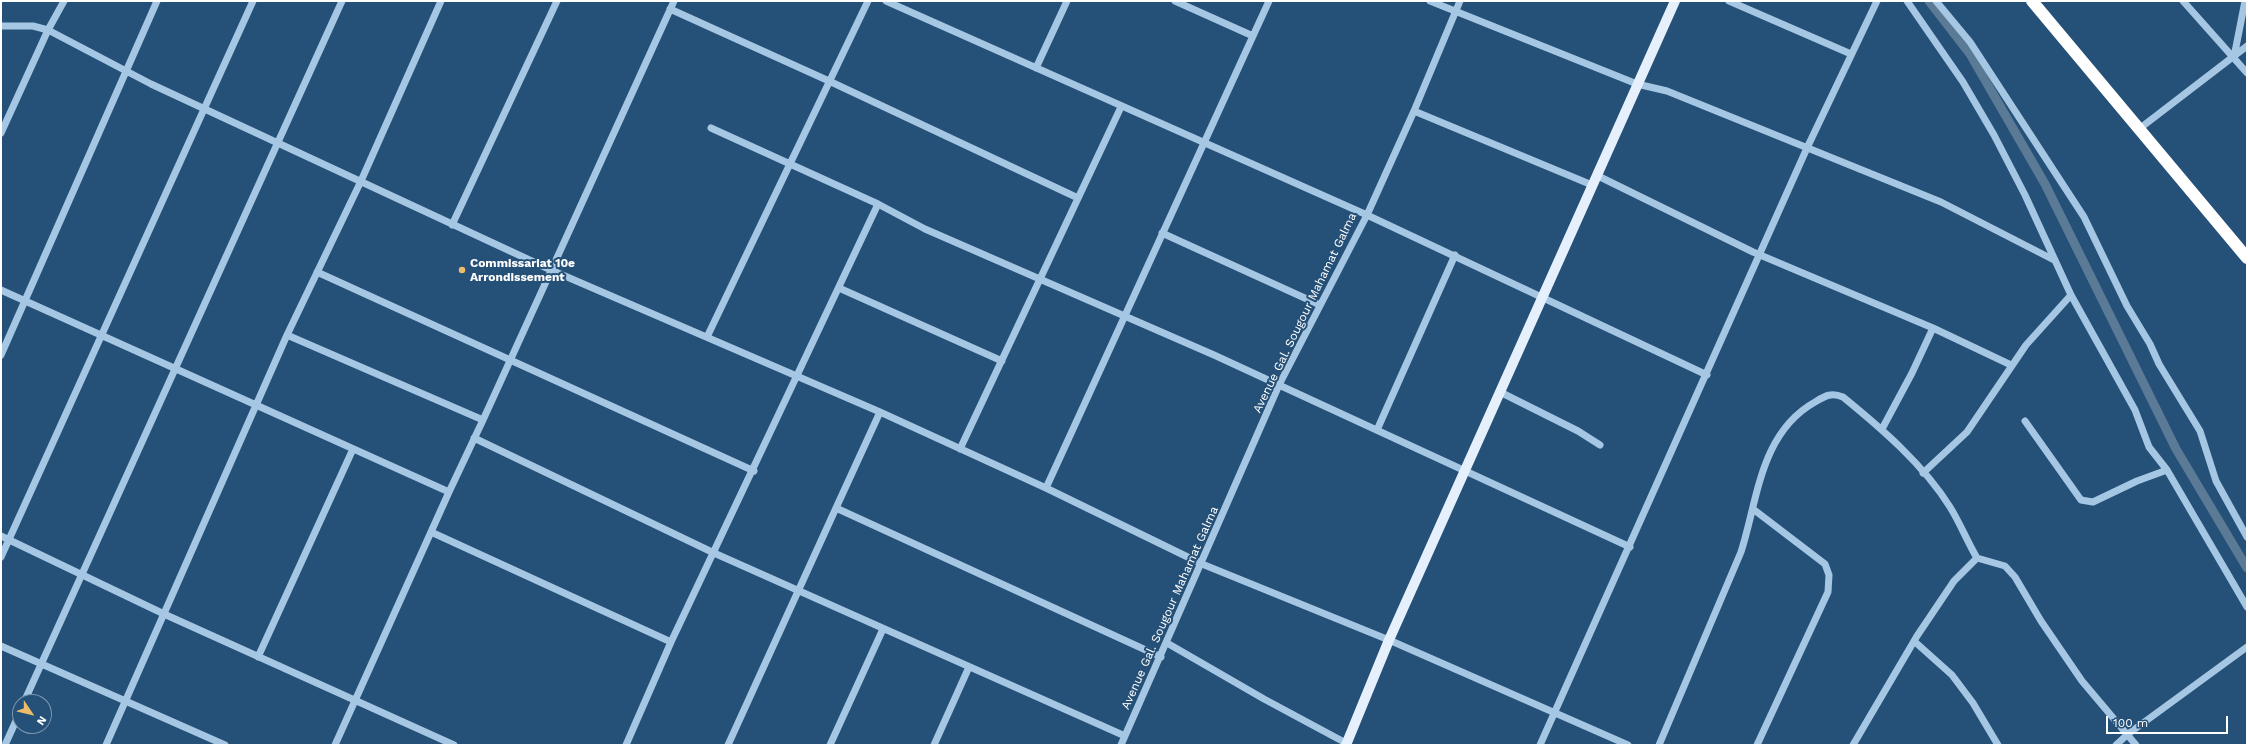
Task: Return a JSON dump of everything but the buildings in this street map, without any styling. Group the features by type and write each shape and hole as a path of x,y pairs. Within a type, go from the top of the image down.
{"highway":[{"path":"2032,1 2247,258"}],"main road":[{"path":"1346,744 1388,640 1466,471 1542,296 1675,1"}],"street":[{"path":"1,133 48,30 64,1"},
{"path":"1,355 157,1"},
{"path":"1,557 252,1"},
{"path":"28,694 342,1"},
{"path":"106,745 287,335 361,181 441,1"},
{"path":"452,225 557,1"},
{"path":"335,745 448,492 483,420 674,1"},
{"path":"707,337 868,1"},
{"path":"886,1 1455,255 1707,375"},
{"path":"1036,68 1067,1"},
{"path":"1175,1 1253,36"},
{"path":"1046,488 1269,1"},
{"path":"1430,1 1637,84 1667,91 1941,202 2054,260"},
{"name":"Avenue Gal. Sougour Mahamat Galma","path":"1121,745 1202,564 1279,385 1367,215 1414,111 1460,1"},
{"path":"1729,1 1851,54"},
{"path":"1540,745 1707,375 1807,148 1877,1"},
{"path":"1907,1 1963,82 1994,135 2025,195 2071,295 2135,410 2149,447 2167,470 2247,607"},
{"path":"1936,1 1970,42 2084,217 2127,306 2150,344 2159,364 2200,431 2216,481 2247,536"},
{"path":"2183,1 2247,73"},
{"path":"2234,57 2245,1"},
{"path":"670,9 829,81 1078,198"},
{"path":"1,26 16,24 48,30 126,71 452,225 551,270 707,337 797,378 880,412 1046,488 1202,564 1388,640 1628,745"},
{"path":"2139,129 2247,46"},
{"path":"960,449 1041,280 1121,107"},
{"path":"1414,111 1594,180 1760,255 1933,328 2011,365"},
{"path":"712,128 878,204 925,229 1279,385 1630,547"},
{"path":"626,745 671,642 754,471 878,204"},
{"path":"1162,233 1320,305"},
{"path":"1377,430 1455,255"},
{"path":"317,272 754,471"},
{"path":"839,288 1002,361"},
{"path":"1,290 100,336 257,404 448,492"},
{"path":"1923,472 1967,432 2026,345 2071,295"},
{"path":"1882,429 1933,328"},
{"path":"287,335 483,420"},
{"path":"1500,392 1578,431 1600,445"},
{"path":"1659,745 1741,552 1753,509 1757,487 1773,446 1783,429 1808,406 1828,395 1836,394 1843,397 1882,429 1923,472 1950,506 1977,558 2005,566 2015,577 2041,621 2082,681 2136,745"},
{"path":"728,745 880,412"},
{"path":"2025,421 2081,500 2086,502 2093,502 2167,470"},
{"path":"474,438 714,553 799,589 882,629 1125,736"},
{"path":"258,657 353,449"},
{"path":"836,508 1161,656"},
{"path":"1753,509 1825,564 1829,575 1828,592 1757,745"},
{"path":"431,532 671,642"},
{"path":"1,536 164,614 454,745"},
{"path":"1853,745 1914,641 1954,581 1977,558"},
{"path":"830,745 882,629"},
{"path":"1914,641 1952,675 1973,703 1998,745"},
{"path":"1167,643 1346,744"},
{"path":"1,646 225,745"},
{"path":"2116,745 2128,734 2247,647"},
{"path":"934,745 969,667"},
{"path":"5,745 12,730"}],"waterway":[{"path":"1929,1 1970,54 2045,184 2176,449 2247,568"}],"place":[{"name":"Commissariat 10e Arrondissement","path":"462,270"}]}
